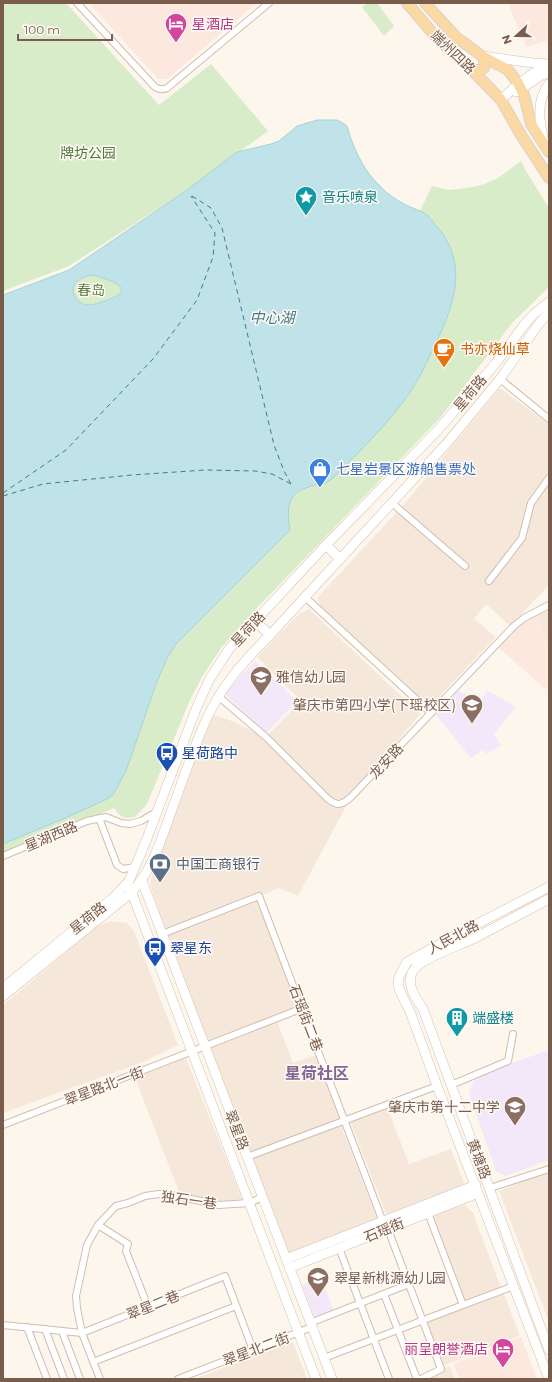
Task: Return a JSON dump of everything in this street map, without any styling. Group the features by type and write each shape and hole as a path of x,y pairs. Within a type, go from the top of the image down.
{"main road":[{"name":"端州四路","path":"407,3 444,44 501,100 521,136 549,178"},
{"name":"端州四路","path":"425,3 456,37 482,56 508,70 520,86"},
{"path":"472,70 480,70 484,68 485,63 482,56"},
{"path":"520,86 532,124 547,149"}],"street":[{"path":"77,3 158,90 167,88 269,3"},
{"path":"482,56 549,64"},
{"path":"501,100 520,86 534,72 549,64"},
{"path":"520,86 549,73"},
{"path":"547,149 539,120 539,112 543,95 549,84"},
{"name":"星荷路","path":"3,988 114,897 129,881 158,811 196,709 209,680 229,649 326,545 437,432 496,363 524,325 534,314 549,302"},
{"name":"星荷路","path":"3,996 131,893 142,881 160,845 189,762 206,720 223,688 245,660 305,598 447,442 500,379 540,322 549,313"},
{"path":"540,322 549,317"},
{"path":"500,379 549,419"},
{"path":"489,581 522,538 531,503 549,478"},
{"path":"392,503 465,566"},
{"path":"326,545 340,559"},
{"path":"305,598 431,713"},
{"name":"龙安路","path":"218,696 266,737 327,798 339,804 345,802 351,797 514,626 524,618 549,604"},
{"path":"255,621 270,635"},
{"path":"135,867 123,869 117,865 99,818 106,817 121,823 130,824 141,821 158,811"},
{"name":"星湖西路","path":"3,856 87,821 99,818"},
{"path":"146,841 160,845"},
{"name":"翠星路","path":"129,881 131,893 316,1379"},
{"name":"翠星路","path":"142,881 332,1379"},
{"name":"人民北路","path":"411,1014 399,989 398,980 407,962 549,887"},
{"name":"石瑶街二巷","path":"162,934 260,896 384,1226 389,1232 441,1369 421,1379"},
{"name":"人民北路","path":"414,969 422,962 445,950 472,939 549,899"},
{"path":"137,907 150,901"},
{"name":"黄塘路","path":"414,969 411,976 413,994 423,1009 549,1350"},
{"name":"翠星路北一街","path":"4,1124 303,1008"},
{"name":"黄塘路","path":"411,1014 547,1377"},
{"path":"451,1085 508,1061 513,1034"},
{"path":"247,1157 437,1086"},
{"path":"490,1188 549,1169"},
{"name":"石瑶街","path":"288,1264 339,1248 384,1226 428,1213 477,1189"},
{"name":"石瑶街","path":"288,1264 477,1189"},
{"name":"独石一巷","path":"98,1225 116,1206 145,1196 160,1194 177,1196 219,1205 249,1203 263,1197"},
{"path":"428,1213 463,1305"},
{"path":"100,1379 82,1333 76,1296 87,1245 98,1225 128,1244 126,1251 148,1307"},
{"path":"339,1248 389,1379"},
{"name":"翠星二巷","path":"82,1333 225,1276 236,1306"},
{"name":"翠星北二街","path":"178,1379 191,1377 253,1350 298,1333 311,1325 360,1303 409,1284"},
{"path":"324,1358 514,1286"},
{"path":"384,1294 417,1379"},
{"path":"93,1362 236,1306 253,1350"},
{"path":"3,1325 82,1333"},
{"path":"27,1327 47,1379"},
{"path":"45,1329 64,1379"},
{"path":"62,1331 80,1379"}],"shaded area":[{"name":"星酒店","path":"89,3 257,3 167,79 158,79"},
{"path":"508,3 549,3 549,40 526,47"},
{"path":"500,388 549,424 549,585 510,626 486,604 474,619 496,637 429,707 320,606 318,597 407,501"},
{"path":"309,609 420,714 351,797 298,896 279,888 260,896 303,1008 204,1047 150,884 158,849 212,715 227,719 266,737 301,701 257,657 300,613"},
{"path":"549,610 549,650 537,615"},
{"path":"537,614 549,650 549,688 545,689 498,647 519,624"},
{"name":"雅信幼儿园","path":"255,661 297,701 266,733 224,693"},
{"name":"肇庆市第四小学(下瑶校区)","path":"487,690 516,707 494,734 501,745 487,754 483,750 471,758 436,715 458,691 482,700"},
{"path":"112,921 127,923 134,931 178,1045 143,1062 3,1113 3,1005 98,926"},
{"path":"277,1021 293,1063 316,1055 340,1119 250,1153 210,1047"},
{"name":"肇庆市第十二中学","path":"549,1050 549,1160 505,1176 496,1171 469,1093 476,1076"},
{"path":"186,1058 242,1199 218,1202 179,1192 135,1078"},
{"path":"387,1107 409,1164 451,1149 465,1186 387,1216 350,1121"},
{"path":"340,1123 379,1224 290,1258 251,1157"},
{"path":"549,1171 549,1322 499,1191"},
{"path":"465,1205 473,1213 501,1288 465,1302 433,1214"},
{"name":"翠星新桃源幼儿园","path":"321,1278 334,1311 315,1319 302,1285"},
{"path":"503,1292 520,1336 442,1366 425,1322"},
{"path":"521,1337 537,1379 459,1379 453,1364"},
{"path":"293,1342 307,1379 197,1378"},
{"path":"450,1366 455,1379 416,1379"}],"green space":[{"name":"牌坊公园","path":"3,3 66,3 159,105 211,64 268,131 187,190 69,266 3,291"},
{"path":"368,3 377,3 394,26 384,36 362,7"},
{"path":"521,161 549,208 549,287 512,323 440,418 256,609 221,648 202,677 190,700 147,804 135,817 123,817 114,808 3,855 3,844 70,816 116,790 126,771 156,684 167,658 176,644 289,530 287,511 295,494 304,489 323,485 385,423 409,395 418,380 446,318 455,291 427,215 420,211 432,186 449,190 482,185 498,178"},
{"name":"春岛","path":"92,275 111,281 120,287 121,291 118,295 100,303 86,305 82,303 74,295 73,287 77,281"}],"water":[{"name":"中心湖","path":"317,120 337,120 346,125 359,157 374,180 397,200 427,215 443,234 451,249 455,264 456,278 454,293 445,323 415,384 391,417 332,479 328,482 299,491 291,499 288,511 290,530 176,644 167,658 156,684 126,771 113,795 70,816 3,844 3,295 69,270 187,190 237,152 279,141 297,126","holes":["92,275 117,284 121,291 118,295 110,299 93,305 86,305 78,300 74,295 73,287 77,281 81,279"]}],"ferry route":[{"path":"3,493 66,450 153,359 197,300 213,257 215,233 191,196"},
{"path":"192,196 211,208 222,228 274,445 284,471 291,484"},
{"path":"3,496 43,484 132,475 205,470 255,471 272,474 291,484"}],"place":[{"name":"星酒店","path":"176,44"},
{"name":"音乐喷泉","path":"306,216"},
{"name":"书亦烧仙草","path":"444,368"},
{"name":"七星岩景区游船售票处","path":"320,488"},
{"name":"雅信幼儿园","path":"261,696"},
{"name":"肇庆市第四小学(下瑶校区)","path":"472,724"},
{"name":"星荷路中","path":"167,772"},
{"name":"中国工商银行","path":"160,884"},
{"name":"翠星东","path":"155,968"},
{"name":"端盛楼","path":"457,1038"},
{"name":"肇庆市第十二中学","path":"515,1126"},
{"name":"翠星新桃源幼儿园","path":"318,1298"},
{"name":"丽呈朗誉酒店","path":"503,1368"}],"district":[{"name":"星荷社区","path":"317,1073"}]}
